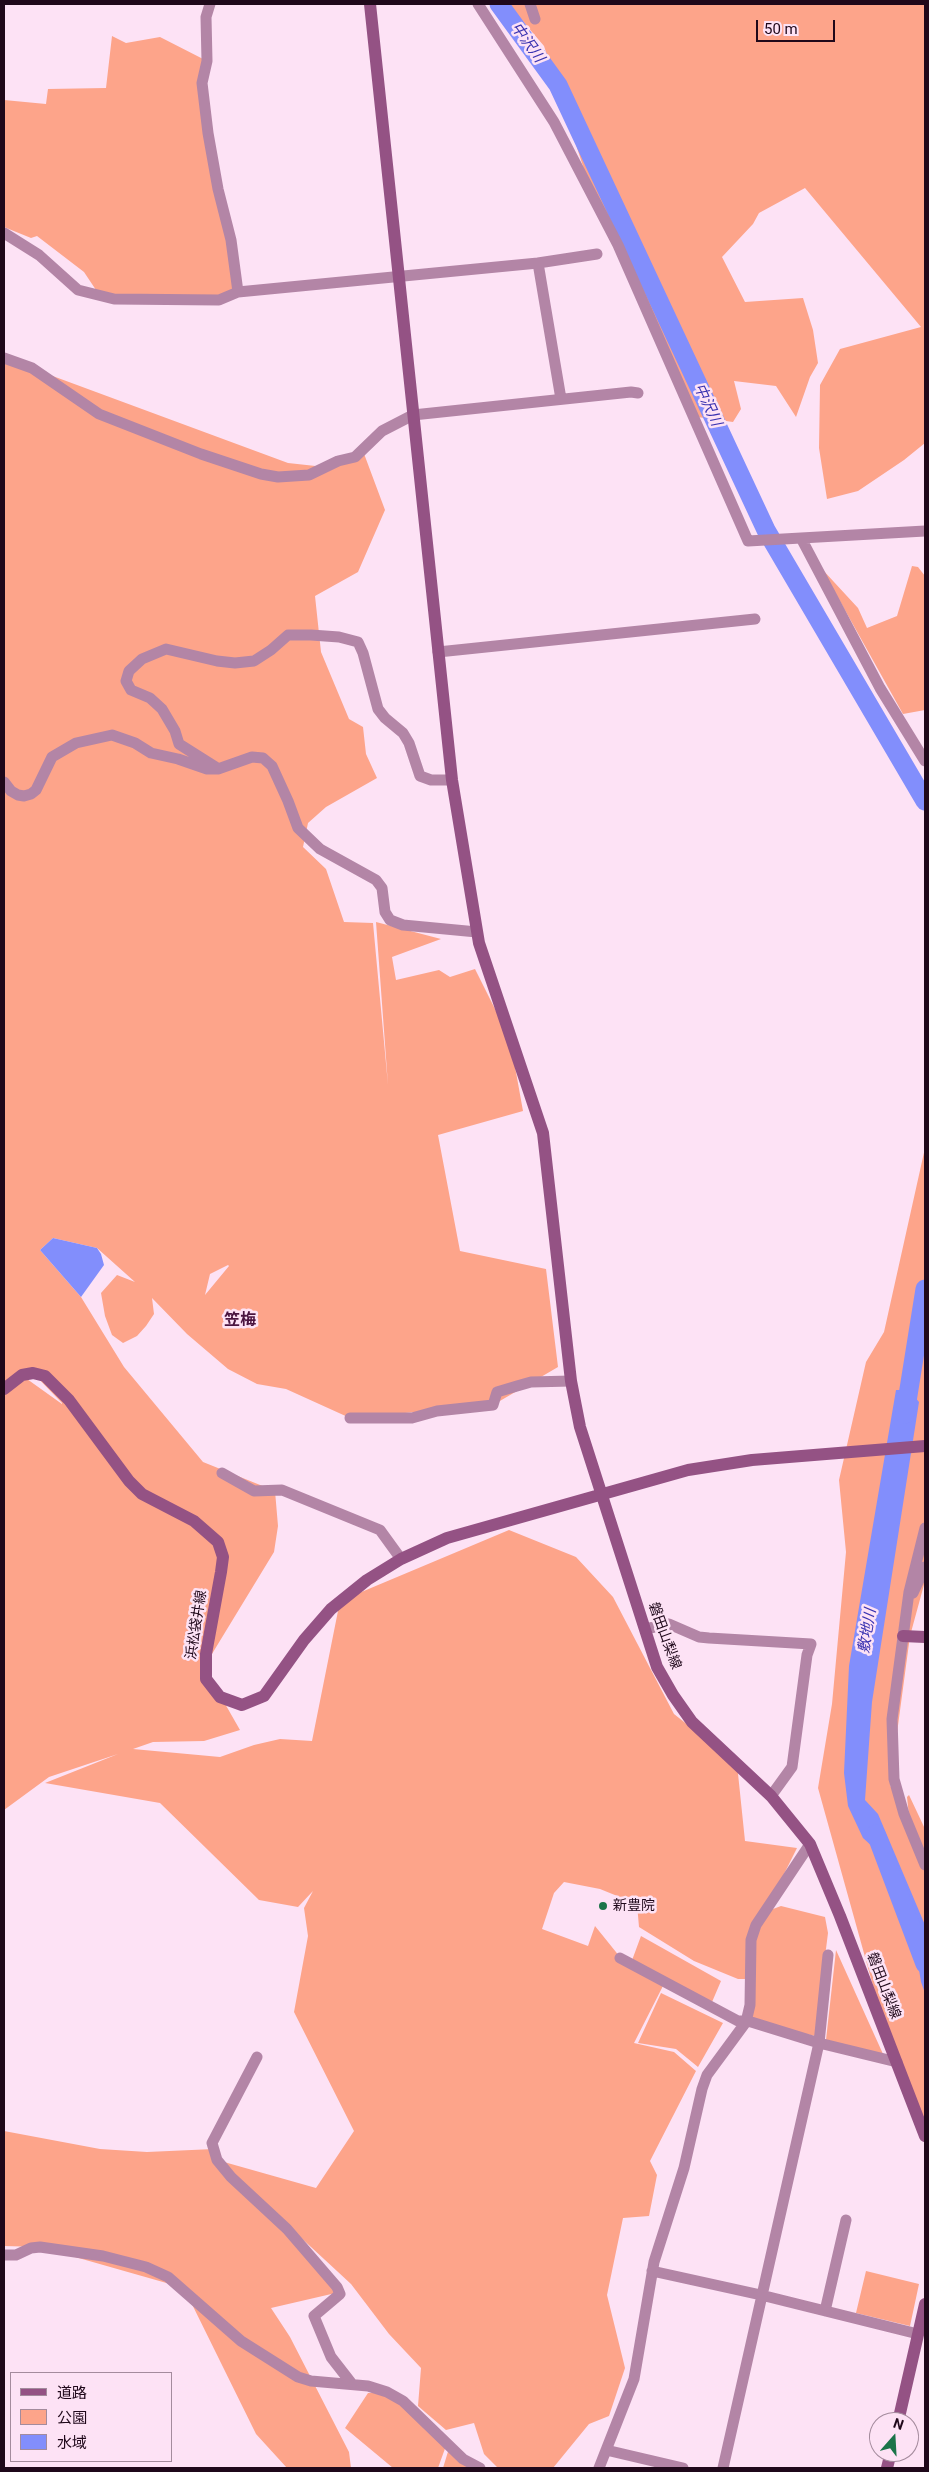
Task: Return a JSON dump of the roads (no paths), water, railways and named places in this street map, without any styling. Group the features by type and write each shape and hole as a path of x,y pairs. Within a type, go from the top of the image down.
{"main road":[{"name":"磐田山梨線","path":"370,4 452,780 477,932 490,980 543,1133 571,1381 580,1427 657,1668 692,1722 771,1796 810,1844 840,1916 925,2136"},
{"name":"浜松袋井線","path":"4,1389 22,1375 33,1373 45,1376 69,1400 129,1481 142,1494 194,1521 218,1542 222,1557 221,1572 204,1667 206,1678 220,1697 242,1705 264,1696 304,1640 331,1609 367,1580 401,1559 447,1538 600,1494"},
{"path":"600,1494 688,1470 752,1460 925,1446"},
{"path":"903,1636 925,1637"},
{"path":"901,2412 921,2333 925,2304"}],"street":[{"path":"210,4 206,17 207,62 202,83 208,133 218,189 231,240 238,292"},
{"path":"478,4 554,122 618,245 748,541 925,531"},
{"path":"530,4 535,19"},
{"path":"4,233 40,254 78,290 114,299 220,300 238,292 398,275 538,263 597,254"},
{"path":"538,263 561,399"},
{"path":"4,358 32,368 99,414 201,454 261,474 278,476 309,475 338,461 355,457 382,431 413,415 561,399 638,393"},
{"path":"798,538 880,688 925,761"},
{"path":"438,652 755,619"},
{"path":"218,769 179,744 175,731 162,709 150,698 131,690 126,681 129,671 142,659 166,649 217,661 254,661 271,650 288,635 311,635 339,637 358,642 363,652 378,709 385,718 403,733 409,743 420,776 431,780 452,780"},
{"path":"4,782 11,791 24,796 32,794 36,790 52,757 76,743 112,735 135,743 151,753 178,759 207,769 218,769 244,758 263,758 272,766 298,828 320,849 376,880 382,888 385,912 390,920 403,925 477,932"},
{"path":"350,1418 412,1418 436,1411 493,1405 497,1392 531,1382 571,1381"},
{"path":"222,1473 254,1491 282,1490 380,1530 401,1559"},
{"path":"925,1528 907,1606 892,1719 894,1779 904,1814 925,1865"},
{"path":"907,1606 925,1567"},
{"path":"644,1629 669,1624 699,1637 811,1644 807,1655 792,1767 771,1796"},
{"path":"600,2468 634,2380 652,2271 684,2168 707,2075 746,2022 750,2005 751,1940 756,1925 810,1844"},
{"path":"723,2468 819,2043 828,1955"},
{"path":"620,1958 738,2021 897,2062"},
{"path":"257,2057 212,2143 215,2154 231,2177 287,2229 337,2287 340,2294 314,2316 331,2357 352,2384"},
{"path":"825,2311 846,2220"},
{"path":"4,2256 16,2255 40,2246 103,2256 146,2267 168,2277 241,2341 298,2377 310,2381 352,2384 381,2390 403,2401 463,2458 480,2468"},
{"path":"652,2271 921,2333"},
{"path":"606,2450 683,2468"}],"water":[{"path":"53,1238 97,1248 101,1254 104,1265 81,1297 40,1250"},
{"path":"896,1390 909,1390 919,1402 872,1702 865,1800 878,1814 925,1925 925,1993 921,1982 913,1933 885,1858 863,1838 848,1806 844,1773 849,1666"}],"waterway":[{"name":"中沢川","path":"499,4 558,85 766,530 925,801"},
{"name":"敷地川","path":"905,1414 925,1289"},
{"name":"敷地川","path":"876,1834 925,1964"}],"place":[{"name":"新豊院","path":"603,1906"}],"district":[{"name":"笠梅","path":"240,1321"}]}
